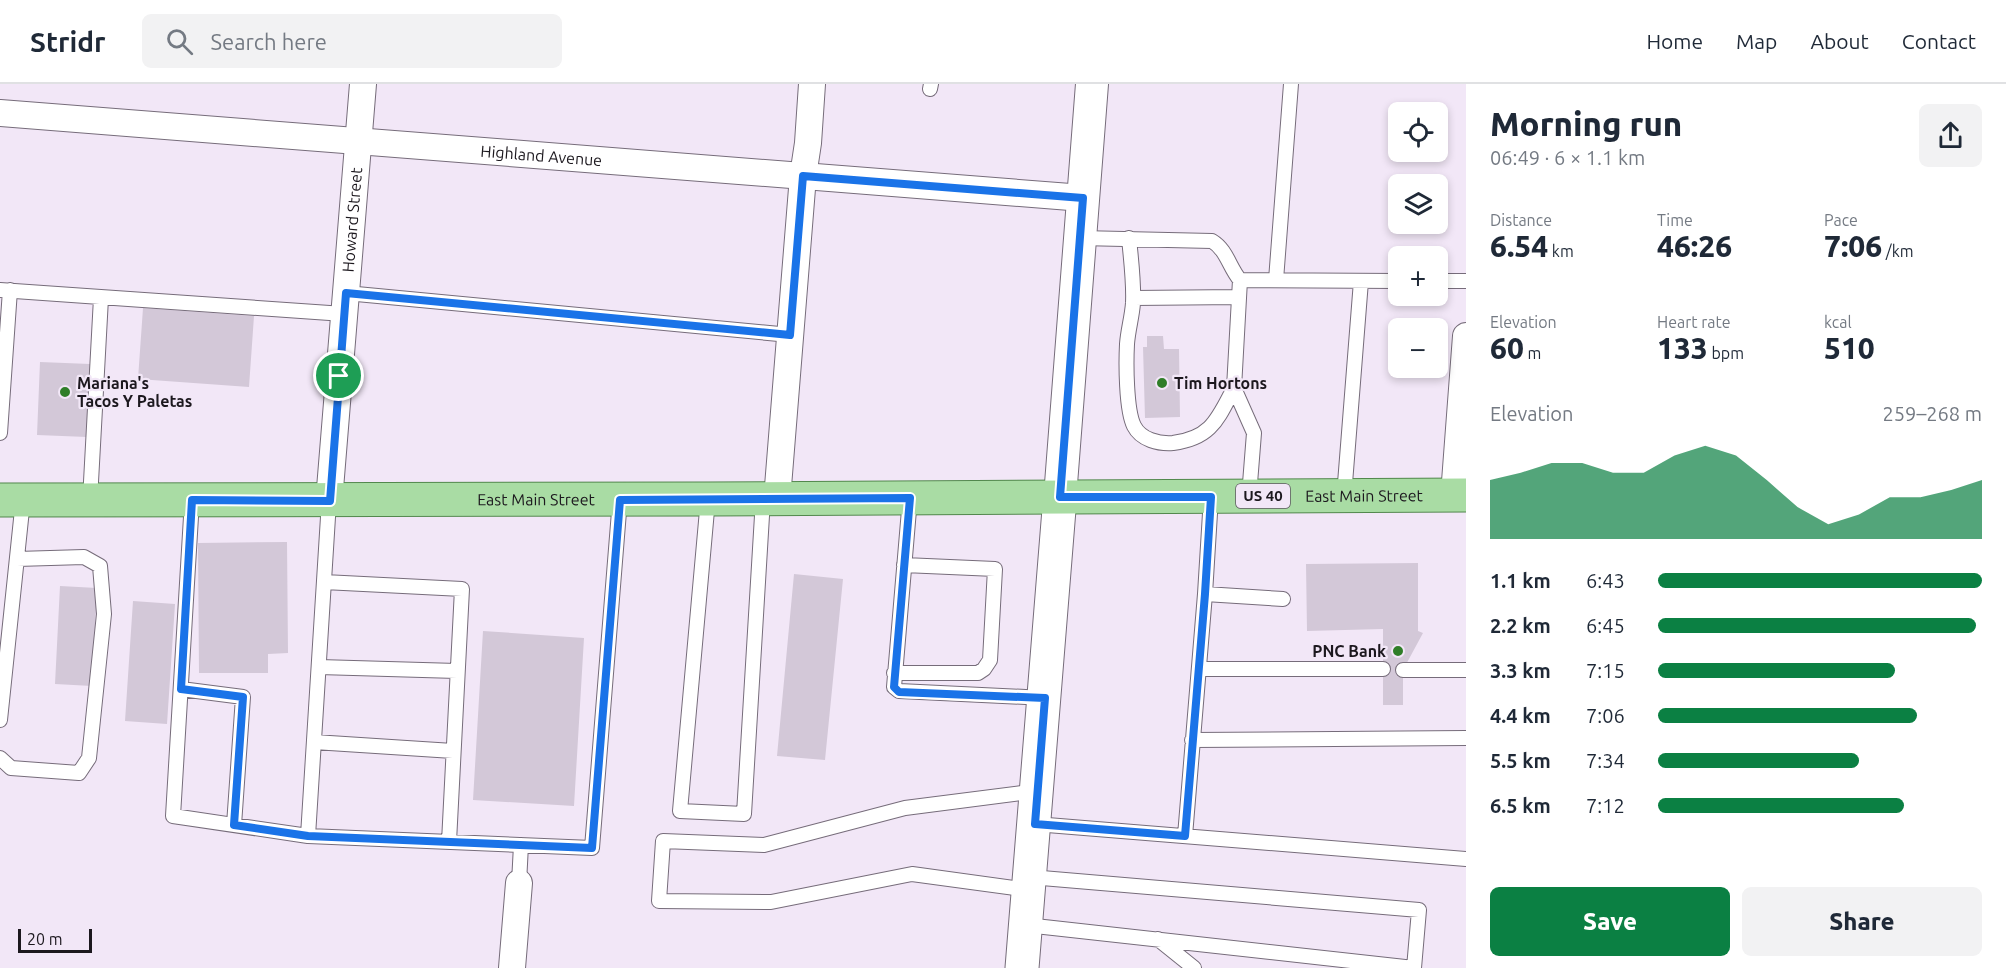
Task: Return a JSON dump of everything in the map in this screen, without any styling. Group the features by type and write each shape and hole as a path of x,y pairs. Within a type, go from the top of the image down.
{"main road":[{"name":"East Main Street","path":"11,500 708,500 1460,495"},
{"path":"1022,968 1060,497"}],"street":[{"name":"Howard Street","path":"330,501 363,84"},
{"path":"770,499 790,335 812,84"},
{"path":"1060,497 1092,84"},
{"name":"Highland Avenue","path":"0,113 1083,198"},
{"path":"1460,495 1466,336"},
{"path":"512,968 519,883"}],"lane":[{"path":"1276,280 1291,84"},
{"path":"1080,238 1129,238 1212,241 1220,246 1231,270 1240,280 1234,388 1215,424 1198,437 1163,444 1143,437 1134,427 1129,408 1127,344 1133,298 1129,238"},
{"path":"1240,280 1388,281"},
{"path":"1344,496 1361,280"},
{"path":"1448,281 1466,281"},
{"path":"0,433 5,290 101,298 345,303 790,335"},
{"path":"1133,298 1239,297"},
{"path":"90,500 101,298"},
{"path":"1234,388 1254,433 1249,496"},
{"path":"1185,836 1211,497"},
{"path":"910,498 894,687 899,692 1045,698"},
{"path":"708,500 680,811 744,814 770,499"},
{"path":"0,720 17,559 11,500"},
{"path":"192,500 173,816 308,836 592,848 620,500"},
{"path":"308,836 330,501"},
{"path":"0,758 11,768 78,773 89,758 104,614 100,566 84,557 17,559"},
{"path":"894,674 978,674 990,660 995,569 904,565"},
{"path":"324,582 462,589 449,842"},
{"path":"1205,594 1283,599"},
{"path":"319,667 458,671"},
{"path":"1199,669 1383,669"},
{"path":"1403,670 1466,670"},
{"path":"181,689 243,697 234,825"},
{"path":"1192,740 1466,738"},
{"path":"314,742 453,751"},
{"path":"1026,925 1414,968 1419,910 912,874 771,902 659,901 663,841 764,845 905,808 1037,791"},
{"path":"1035,824 1466,859"},
{"path":"519,883 521,845"},
{"path":"1158,939 1194,968"}],"building":[{"path":"143,308 254,316 249,387 138,379"},
{"name":"Tim Hortons","path":"1147,336 1163,336 1164,349 1179,349 1180,417 1145,418 1143,347 1147,347"},
{"path":"40,362 90,364 87,437 37,435"},
{"path":"287,542 288,653 268,654 268,673 199,673 198,543"},
{"name":"PNC Bank","path":"1418,563 1418,631 1423,633 1403,670 1403,705 1383,705 1383,629 1307,631 1306,564"},
{"path":"794,574 843,579 825,760 777,756"},
{"path":"60,586 97,588 92,686 55,684"},
{"path":"133,601 175,604 167,724 125,721"},
{"path":"483,631 584,638 574,806 473,800"}],"place":[{"name":"Tim Hortons","path":"1162,383"},
{"name":"Mariana's Tacos Y Paletas","path":"65,392"},
{"name":"PNC Bank","path":"1398,651"}],"route":[{"path":"803,176 1083,198 1060,497 1211,497 1185,836 1035,824 1045,698 899,692 894,687 910,498 620,500 592,848 308,836 234,825 243,697 181,689 192,500 330,501 339,376 346,293 790,335 803,176"}]}
